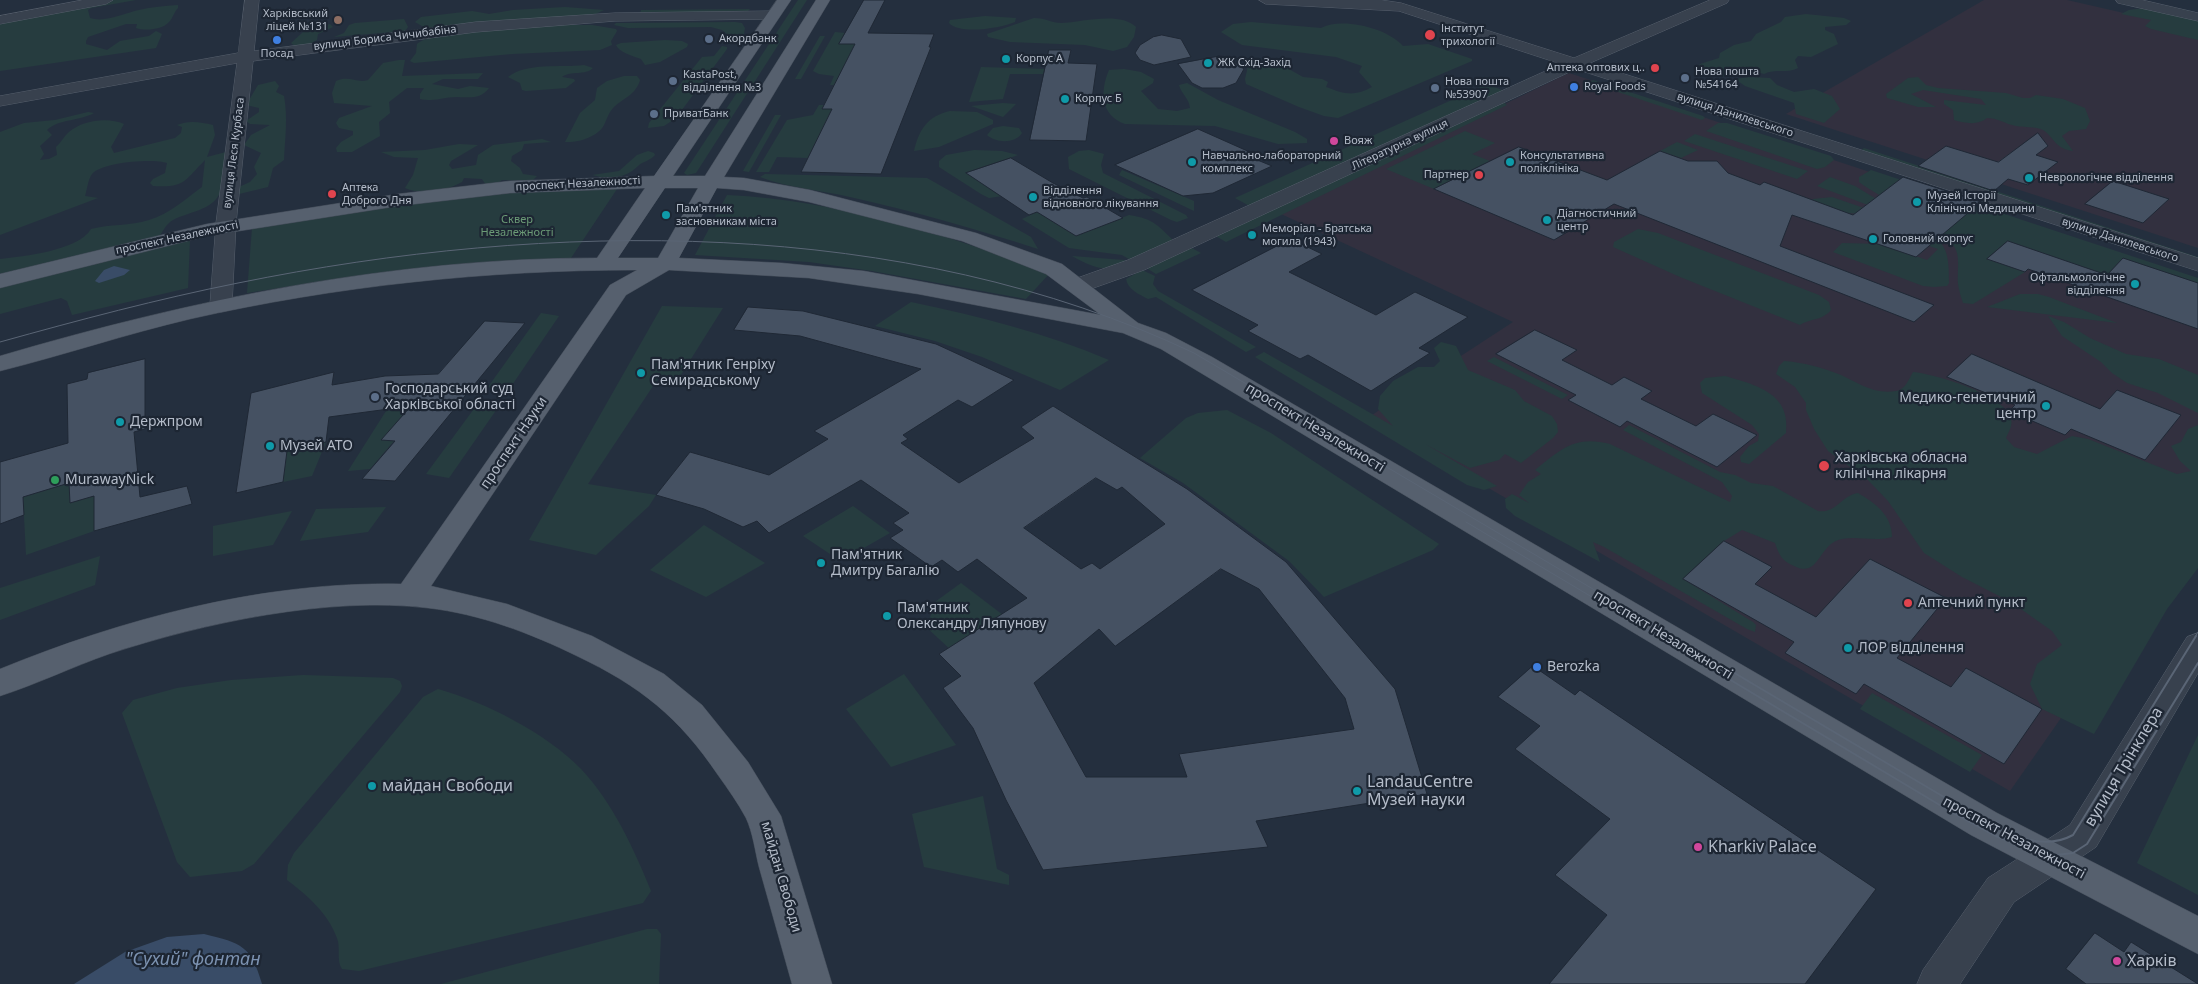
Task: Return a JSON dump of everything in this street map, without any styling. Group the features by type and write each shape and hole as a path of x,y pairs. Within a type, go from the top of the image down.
{"main road":[{"path":"618,290 603,264 784,0"},
{"path":"665,264 711,182 824,0"},
{"name":"проспект Незалежності","path":"0,281 106,253 226,226 398,200 510,187 659,181 711,182 744,184 810,196 969,237 1054,269 1132,328"},
{"name":"проспект Незалежності","path":"0,364 130,326 317,288 414,276 603,264 665,264 784,269 860,278 947,292 1039,312 1132,328 1161,340 1225,375 1984,824 2198,936"},
{"name":"проспект Науки","path":"409,595 618,290 665,264"},
{"path":"1039,312 1077,286"},
{"name":"майдан Свободи","path":"0,683 44,664 105,642 157,627 220,613 291,602 352,596 409,595 466,604 514,617 603,654 646,679 689,713 726,759 762,813 812,984"}],"street":[{"path":"0,20 106,0"},
{"name":"вулиця Леся Курбаса","path":"221,306 226,226 252,0"},
{"name":"вулиця Данилевського","path":"1266,0 1392,2 1575,64 2198,265"},
{"name":"Літературна вулиця","path":"1077,286 1136,266 1575,64 1722,0"},
{"path":"2123,0 2198,17"},
{"name":"вулиця Бориса Чичибабіна","path":"0,101 245,57 458,29 624,16 773,15"},
{"name":"вулиця Трінклера","path":"1937,984 2001,890 2082,836 2198,645"}],"shaded area":[{"path":"1984,0 2067,0 2198,30 2198,248 1786,114"},
{"name":"Харківська обласна клінічна лікарня","path":"1569,73 2198,280 2198,513 2010,791 1368,418 1513,322 1279,213"}],"green space":[{"path":"113,0 136,0 91,8 88,10 90,18 102,19 158,7 178,5 178,8 166,25 162,27 144,29 136,28 137,24 126,24 88,37 86,41 86,44 107,50 120,41 149,36 156,31 162,34 156,48 0,71 0,21"},
{"path":"798,0 807,0 696,173 687,175 684,173"},
{"path":"565,7 604,10 589,17 427,29 415,22 421,17 472,11 489,14 513,10"},
{"path":"2144,8 2198,19 2198,40 2151,29 2145,26 2151,20 2121,14 2129,10"},
{"path":"750,9 747,12 640,14 641,10"},
{"path":"1806,14 1844,18 1851,21 1846,25 1825,27 1825,30 1834,34 1838,44 1811,57 1798,56 1795,60 1798,68 1794,70 1772,71 1764,74 1739,67 1726,69 1729,71 1725,76 1722,76 1707,73 1698,67 1700,64 1719,58 1720,53 1734,45 1751,41 1756,34 1781,22 1785,17"},
{"path":"985,16 1016,18 1015,22 1009,24 971,30 954,27 949,23 950,20"},
{"path":"1034,18 1061,23 1111,18 1129,22 1136,27 1134,37 1127,47 1113,51 1085,45 1010,42 988,37 987,34"},
{"path":"404,19 408,27 405,31 334,37 344,33 349,25 355,23"},
{"path":"1251,22 1321,28 1340,24 1364,26 1386,34 1403,46 1428,44 1472,59 1472,61 1338,118 1324,116 1246,84 1245,79 1249,62 1278,63 1303,77 1322,79 1328,82 1326,87 1349,93 1360,92 1372,87 1359,72 1362,66 1336,57 1242,45 1221,32 1233,24"},
{"path":"616,23 742,23 745,28 744,34 739,38 732,38 722,30 711,27 628,28 614,25"},
{"path":"330,24 333,27 318,34 317,40 308,45 296,47 291,43 303,32"},
{"path":"592,25 616,29 617,31 611,41 612,45 600,50 512,54 414,63 410,61 416,53 417,44 428,38 443,34 483,29"},
{"path":"835,32 845,33 839,44 861,44 834,85 830,85 834,76 819,74 813,71"},
{"path":"820,36 825,36 801,79 795,79"},
{"path":"665,40 682,41 688,44 687,47 660,62 645,65 641,59 623,52 616,45 621,43"},
{"path":"722,46 727,47 727,49 676,118 664,126 648,128 649,123 702,57 714,56"},
{"path":"405,60 402,76 483,73 478,79 443,79 432,84 458,89 470,86 489,88 486,92 474,97 451,97 431,100 420,99 420,94 424,88 407,88 389,102 390,113 379,122 380,136 352,152 337,152 336,148 341,142 353,135 353,131 339,128 336,123 339,118 372,106 334,103 332,93 336,81 341,79 368,80 383,63"},
{"path":"584,65 593,68 586,72 562,77 574,79 575,81 566,88 526,91 522,90 520,83 508,77 516,72 534,67"},
{"path":"981,67 1045,69 1043,74 1010,74 1003,99 969,102"},
{"path":"1124,69 1141,72 1154,79 1153,83 1141,91 1158,109 1177,111 1190,108 1179,85 1187,83 1218,100 1295,132 1307,139 1307,143 1278,144 1215,126 1125,124 1111,115 1104,101 1104,86 1109,70"},
{"path":"624,76 637,76 640,80 636,89 613,108 601,129 587,138 565,142 580,113 595,100 597,88 607,81"},
{"path":"1750,77 1770,78 1777,85 1794,92 1814,89 1832,96 1840,109 1824,123 1796,114 1794,103 1745,86 1735,79"},
{"path":"1918,77 1926,85 1938,88 2006,93 2023,98 2030,98 2036,95 2063,99 2085,108 2090,121 2086,129 2069,131 2062,136 2073,151 2062,148 2047,133 2040,129 2016,126 1991,118 1975,123 1954,120 1953,110 1944,104 1944,100 1986,105 1981,99 1923,90 1911,94 1936,107 1918,107 1887,98 1886,94 1908,78"},
{"path":"1593,80 1705,118 1702,120 1588,82"},
{"path":"275,81 279,86 276,92 284,96 286,112 284,160 273,168 268,187 239,194 239,187 250,182 257,174 254,167 261,153 244,145 251,135 270,125 250,124 246,121 259,112 259,108 246,105 258,85"},
{"path":"1487,84 1507,92 1253,208 1235,198"},
{"path":"1503,102 1507,105 1226,242 1214,235"},
{"path":"1003,103 1016,104 1003,117 971,106"},
{"path":"819,105 824,105 822,109 832,109 808,158 777,157 769,172 756,172 787,120 813,115"},
{"path":"950,111 977,112 993,120 993,124 939,147 914,151 922,130 930,120"},
{"path":"88,112 94,113 57,124 47,130 52,135 40,146 44,154 40,160 49,159 57,155 56,147 67,134 88,122 103,120 124,124 111,147 114,153 175,138 181,133 182,127 177,125 181,123 195,122 208,124 213,125 215,135 207,157 226,152 221,190 212,203 206,207 170,222 158,238 0,278 0,259 36,254 63,247 75,243 91,229 142,222 156,218 177,206 202,187 205,160 183,182 172,186 153,186 150,183 153,179 165,173 167,163 140,161 116,164 97,170 92,174 85,196 98,198 0,235 0,132 24,123 55,120"},
{"path":"775,115 781,115 749,172 743,171"},
{"path":"1718,123 1727,123 1831,156 1834,160 1825,167 1817,169 1706,131"},
{"path":"1003,126 1019,128 1022,133 1019,137 1010,141 995,140 987,135 993,128"},
{"path":"1465,131 1495,143 1472,154 1490,161 1434,189 1386,169"},
{"path":"1695,134 1808,171 1797,179 1684,141"},
{"path":"542,139 551,142 524,144 522,150 512,156 511,161 520,168 523,174 537,176 532,181 502,180 496,184 486,185 482,179 464,178 462,182 449,188 426,192 405,188 413,175 418,158 394,157 381,152 425,150 459,144 478,145 451,161 449,165 452,169 476,165 478,155 493,145"},
{"path":"1677,142 1698,150 1681,158 1660,151"},
{"path":"1864,148 2198,257 2198,262 1859,152"},
{"path":"974,150 1002,151 1018,155 967,173 1002,196 989,198 939,167 939,161 946,155"},
{"path":"1089,150 1104,154 1101,165 1103,173 1186,215 1188,218 1177,222 1171,220 1069,169 1068,157 1079,151"},
{"path":"648,151 655,155 628,173 611,178 592,175 619,171 637,155"},
{"path":"1122,170 1194,201 1194,211 1119,175"},
{"path":"1871,170 2198,278 2198,283 2123,258 2107,275 2008,241 1987,259 2025,272 1973,304 1963,303 1958,284 1957,254 1950,241 1927,222 1859,182 1859,177"},
{"path":"765,174 927,178 1031,237 1038,249 968,227 897,208 782,184 760,177"},
{"path":"1830,177 1855,186 1916,223 1817,186"},
{"name":"Сквер Незалежності","path":"617,189 571,258 409,271 247,293 252,228 407,204 510,193"},
{"path":"727,195 769,198 851,212 972,245 1050,273 1026,299 872,271 809,262 695,255"},
{"path":"1832,197 1922,228 1931,233 1945,250 1949,273 1949,283 1947,286 1923,286 1833,252 1842,243 1880,244 1927,260 1938,249 1895,234 1876,214 1840,213 1811,202 1813,199"},
{"path":"1037,212 1076,236 1129,215 1138,217 1156,224 1176,243 1134,262 1122,255 1069,248 1022,219"},
{"path":"1638,229 1658,233 1819,295 1829,302 1831,310 1820,318 1800,325 1680,277 1613,247 1614,242"},
{"path":"190,239 188,288 72,315 67,301 61,298 0,314 0,283"},
{"path":"1190,247 1201,253 1156,274 1145,267"},
{"path":"1072,256 1124,260 1134,265 1109,269 1102,268"},
{"path":"1142,270 1155,276 1153,284 1158,291 1256,347 1246,352 1156,297 1148,299 1134,291 1126,279"},
{"path":"2020,294 2038,294 2049,297 2117,323 1987,307"},
{"path":"911,302 1012,326 1109,360 1060,390 982,357 935,341 875,326"},
{"path":"662,306 723,308 679,378 659,377 588,484 656,495 649,506 596,555 529,540"},
{"path":"541,313 559,316 508,391 488,387"},
{"path":"2048,316 2064,322 2090,338 2126,354 2159,359 2198,375 2198,413 2158,393 2127,383 2112,373 2101,362 2062,336"},
{"path":"1441,342 1456,346 1468,370 1515,390 1524,401 1552,416 1557,424 1558,432 1553,438 1521,463 1505,454 1499,460 1470,468 1425,444 1497,486 1484,490 1467,485 1255,357 1264,352 1393,426 1378,409 1380,396 1393,381 1418,367 1434,367 1440,361 1434,348"},
{"path":"1494,357 1568,395 1562,399 1487,361"},
{"path":"1784,361 1827,370 1867,388 1888,392 1902,389 1913,372 1967,386 1995,400 2004,408 2010,416 2011,422 2006,438 2014,447 2037,454 2072,436 2088,439 2177,474 2191,471 2180,461 2171,446 2181,442 2188,429 2198,425 2198,568 2167,609 2094,734 2042,709 2030,684 2037,664 2062,645 2052,631 2011,602 1962,577 1924,553 1888,501 1868,480 1828,451 1814,429 1806,410 1806,403 1795,387 1776,374 1779,366"},
{"path":"1725,376 1759,387 1769,393 1783,408 1786,419 1786,433 1749,464 1741,462 1740,457 1749,446 1758,441 1759,434 1752,425 1702,393 1700,383 1705,378"},
{"path":"479,402 499,406 449,478 426,474"},
{"path":"401,407 410,407 382,440 394,441 370,469 348,471 386,411 399,410"},
{"path":"1227,410 1271,433 1439,544 1433,550 1324,597 1289,561 1183,483 1140,458 1186,418 1198,413"},
{"path":"1629,425 1720,472 1735,475 1751,483 1773,486 1818,511 1830,510 1852,494 1858,493 1886,516 1892,537 1842,539 1828,547 1809,568 1803,569 1784,560 1775,543 1742,530 1724,541 1683,579 1753,622 1756,625 1755,632 1604,547 1593,542 1600,562 1515,516 1506,508 1505,499 1512,494 1529,503 1519,495 1528,482 1541,474 1535,470 1561,450 1587,441 1610,444 1730,502 1732,496 1722,482 1623,430"},
{"path":"326,442 312,476 283,482 287,451"},
{"path":"69,483 70,503 94,496 94,531 26,555 23,497"},
{"path":"853,506 890,533 855,553 846,550 830,554 803,536"},
{"path":"386,507 368,532 300,541 316,509"},
{"path":"292,511 273,545 213,556 213,526"},
{"path":"704,525 765,563 706,597 650,570"},
{"path":"100,556 95,585 0,620 0,588"},
{"path":"961,583 1003,615 952,651 925,626 931,615 928,607"},
{"path":"904,674 956,745 891,767 846,709"},
{"path":"303,675 393,678 400,681 402,686 400,692 254,864 242,871 190,877 177,862 122,713 133,700 177,688 231,680"},
{"path":"438,689 475,702 514,720 550,743 581,769 613,811 637,859 651,891 643,903 359,971 342,969 339,962 338,942 333,929 323,913 287,880 288,865 294,853 423,697"},
{"path":"1872,693 1982,755 1970,772 1860,709"},
{"path":"2198,735 2198,895 2137,863"},
{"path":"983,796 997,869 1009,875 1009,885 924,867 912,814"},
{"path":"647,929 657,929 661,934 659,984 441,984"}],"water":[{"path":"114,266 130,270 124,275 99,283 95,281 104,270"},
{"name":"\"Сухий\" фонтан","path":"204,934 228,940 243,948 254,961 262,984 74,984 125,952 167,937"}],"building":[{"path":"864,0 885,0 868,33 934,34 929,47 931,47 881,174 801,172 832,109 822,109 855,44 839,44"},
{"path":"1162,35 1181,39 1191,57 1154,65 1140,60 1135,53 1140,45 1153,37"},
{"name":"Корпус Б","path":"1049,50 1071,50 1068,63 1097,64 1086,141 1030,140"},
{"path":"1220,56 1230,58 1244,69 1236,83 1223,88 1202,88 1192,83 1178,64"},
{"name":"Навчально-лабораторний комплекс","path":"1198,129 1261,157 1255,159 1272,166 1213,193 1183,196 1115,165"},
{"path":"2038,133 2048,146 2036,155 2058,162 2028,185 2008,179 1994,191 1918,166 1946,146 1998,162"},
{"path":"1519,147 1607,180 1660,151 1688,161 1717,161 1728,173 1760,185 1764,182 1853,215 1903,177 1981,202 1916,257 1792,215 1780,246 1934,305 1914,322 1614,204 1554,240 1434,189"},
{"name":"Відділення відновного лікування","path":"1011,158 1053,183 1083,198 1087,197 1123,218 1076,236 1037,212 1029,215 966,173"},
{"path":"2113,181 2169,199 2143,223 2085,204"},
{"path":"1291,239 1322,254 1289,272 1376,315 1415,292 1468,317 1419,348 1430,353 1371,391 1308,355 1300,359 1248,331 1258,325 1192,290"},
{"name":"Офтальмологічне відділення","path":"2008,241 2107,275 2123,258 2198,283 2198,329 2028,269 2025,272 1987,259"},
{"path":"748,307 803,311 936,344 1014,380 972,407 958,400 903,435 908,439 901,443 959,483 1034,438 1021,427 1053,406 1187,489 1286,562 1395,689 1427,794 1256,821 1268,847 1043,870 1006,800 973,728 943,688 961,676 939,654 1027,598 977,559 958,572 942,560 931,567 890,538 903,530 893,523 909,513 861,480 769,533 757,521 743,527 704,509 656,495 690,452 769,475 828,439 814,431 921,369 800,336 734,330","holes":["1096,478 1117,490 1122,487 1165,524 1100,569 1092,563 1081,569 1024,528","1221,569 1259,589 1345,698 1354,729 1179,754 1187,777 1086,777 1034,683 1099,629 1115,646"]},
{"path":"485,321 525,323 395,481 362,479 395,441 381,440 411,406 329,417 326,442 287,451 283,482 236,493 251,393 334,372 332,385 385,376 438,374"},
{"path":"1535,330 1577,350 1562,360 1612,385 1624,377 1652,391 1641,399 1696,426 1713,414 1757,435 1717,467 1627,421 1620,427 1568,400 1576,395 1496,354"},
{"name":"Медико-генетичний центр","path":"1972,354 2100,409 2117,390 2181,415 2145,460 2071,429 2065,435 2009,411 2015,405 1947,377"},
{"path":"145,359 145,429 134,432 140,497 187,486 192,504 94,531 94,496 70,503 69,483 23,497 24,515 0,524 0,462 68,443 67,384 87,379 88,373"},
{"name":"ЛОР відділення","path":"1724,541 1772,567 1755,584 1816,617 1870,559 1946,598 1897,658 1951,687 1966,668 2042,709 2004,764 1864,684 1856,694 1785,653 1794,642 1683,579"},
{"name":"Kharkiv Palace","path":"1533,666 1575,695 1580,690 1876,889 1805,984 1549,984 1607,915 1555,875 1610,819 1515,749 1540,726 1498,697"},
{"name":"Харків","path":"2095,933 2124,952 2131,942 2198,984 2086,984 2066,969"}],"tram line":[{"path":"0,342 119,310 238,283 356,262 477,248 600,241 723,243 845,254 965,275 1082,308 1194,353 1674,637"},
{"path":"1466,522 1659,637"},
{"path":"2195,637 2198,632"},
{"path":"1657,636 1948,810 1998,837 2037,852 2056,855 2073,853 2087,844 2198,663"},
{"path":"1672,636 1976,816 2011,834 2036,841 2048,842 2061,840 2073,835 2196,636"}],"place":[{"name":"Харківський ліцей №131","path":"338,20"},
{"name":"Інститут трихології","path":"1430,35"},
{"name":"Акордбанк","path":"709,39"},
{"name":"Посад","path":"277,40"},
{"name":"Корпус А","path":"1006,59"},
{"name":"ЖК Схід-Захід","path":"1208,63"},
{"name":"Аптека оптових ц‥","path":"1655,68"},
{"name":"Нова пошта №54164","path":"1685,78"},
{"name":"KastaPost, відділення №3","path":"673,81"},
{"name":"Royal Foods","path":"1574,87"},
{"name":"Нова пошта №53907","path":"1435,88"},
{"name":"Корпус Б","path":"1065,99"},
{"name":"ПриватБанк","path":"654,114"},
{"name":"Вояж","path":"1334,141"},
{"name":"Навчально-лабораторний комплекс","path":"1192,162"},
{"name":"Консультативна поліклініка","path":"1510,162"},
{"name":"Партнер","path":"1479,175"},
{"name":"Неврологічне відділення","path":"2029,178"},
{"name":"Аптека Доброго Дня","path":"332,194"},
{"name":"Відділення відновного лікування","path":"1033,197"},
{"name":"Музей Історії Клінічної Медицини","path":"1917,202"},
{"name":"Пам'ятник засновникам міста","path":"666,215"},
{"name":"Діагностичний центр","path":"1547,220"},
{"name":"Меморіал - Братська могила (1943)","path":"1252,235"},
{"name":"Головний корпус","path":"1873,239"},
{"name":"Офтальмологічне відділення","path":"2135,284"},
{"name":"Пам'ятник Генріху Семирадському","path":"641,373"},
{"name":"Господарський суд Харківської області","path":"375,397"},
{"name":"Медико-генетичний центр","path":"2046,406"},
{"name":"Держпром","path":"120,422"},
{"name":"Музей АТО","path":"270,446"},
{"name":"Харківська обласна клінічна лікарня","path":"1824,466"},
{"name":"MurawayNick","path":"55,480"},
{"name":"Пам'ятник Дмитру Багалію","path":"821,563"},
{"name":"Аптечний пункт","path":"1908,603"},
{"name":"Пам'ятник Олександру Ляпунову","path":"887,616"},
{"name":"ЛОР відділення","path":"1848,648"},
{"name":"Berozka","path":"1537,667"},
{"name":"майдан Свободи","path":"372,786"},
{"name":"LandauCentre Музей науки","path":"1357,791"},
{"name":"Kharkiv Palace","path":"1698,847"},
{"name":"Харків","path":"2117,961"}]}
